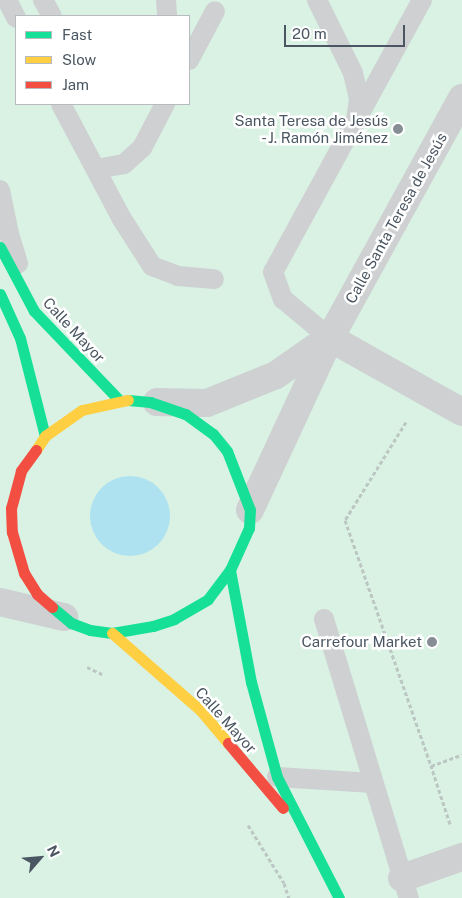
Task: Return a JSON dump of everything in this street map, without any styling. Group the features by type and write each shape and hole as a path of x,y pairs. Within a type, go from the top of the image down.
{"street":[{"name":"Calle Santa Teresa de Jesús","path":"250,510 330,338 462,98"},
{"name":"Calle Mayor","path":"0,247 34,311 120,401"},
{"path":"0,294 20,338 45,436"},
{"path":"150,402 185,414 213,434 227,451 250,510 248,528 230,570 208,599 174,619 153,626 112,633 90,630 71,623 37,594 24,573 6,536 21,471 45,436 82,410 120,401 207,403 276,375 330,338 462,412"},
{"name":"Calle Mayor","path":"230,570 251,682 278,777 334,893"},
{"path":"0,602 64,617"},
{"name":"Calle Mayor","path":"112,633 201,711 308,838"},
{"path":"405,888 462,858"}],"lane":[{"path":"7,0 15,16"},
{"path":"43,0 51,15"},
{"path":"166,0 167,15"},
{"path":"317,0 353,73 359,99 356,120"},
{"path":"330,338 283,299 273,272 422,0"},
{"path":"190,58 215,11"},
{"path":"62,105 122,219 152,266 178,276 214,279"},
{"path":"96,169 124,164 142,148 164,105"},
{"path":"0,190 8,234 34,311"},
{"path":"324,619 405,888"},
{"path":"278,777 373,783"}],"path":[{"path":"425,392 345,520 462,858"},
{"path":"84,666 110,678"},
{"path":"431,766 462,755"},
{"path":"244,818 284,883 289,898"}],"green space":[{"path":"0,0 462,0 462,898 0,898"}],"water":[{"path":"130,476 145,479 158,488 167,501 170,516 167,531 158,544 145,553 130,556 115,553 102,544 93,531 90,516 93,501 102,488 115,479"}],"traffic: fast":[{"path":"0,247 34,311 120,401"},
{"path":"0,294 20,338 45,436"},
{"path":"52,607 71,623 90,630 112,633 153,626 174,619 208,599 230,570 249,528 250,510 227,451 213,434 185,414 150,402 128,400"},
{"path":"230,570 251,682 277,777 339,898"}],"traffic: slow":[{"path":"36,450 45,436 82,410 128,400"},
{"path":"112,633 201,711 228,743"}],"traffic: jam":[{"path":"36,450 21,471 11,508 12,532 24,573 37,594 52,607"},
{"path":"228,743 283,808"}],"place":[{"name":"Santa Teresa de Jesús - J. Ramón Jiménez","path":"398,129"},
{"name":"Carrefour Market","path":"432,642"}]}
